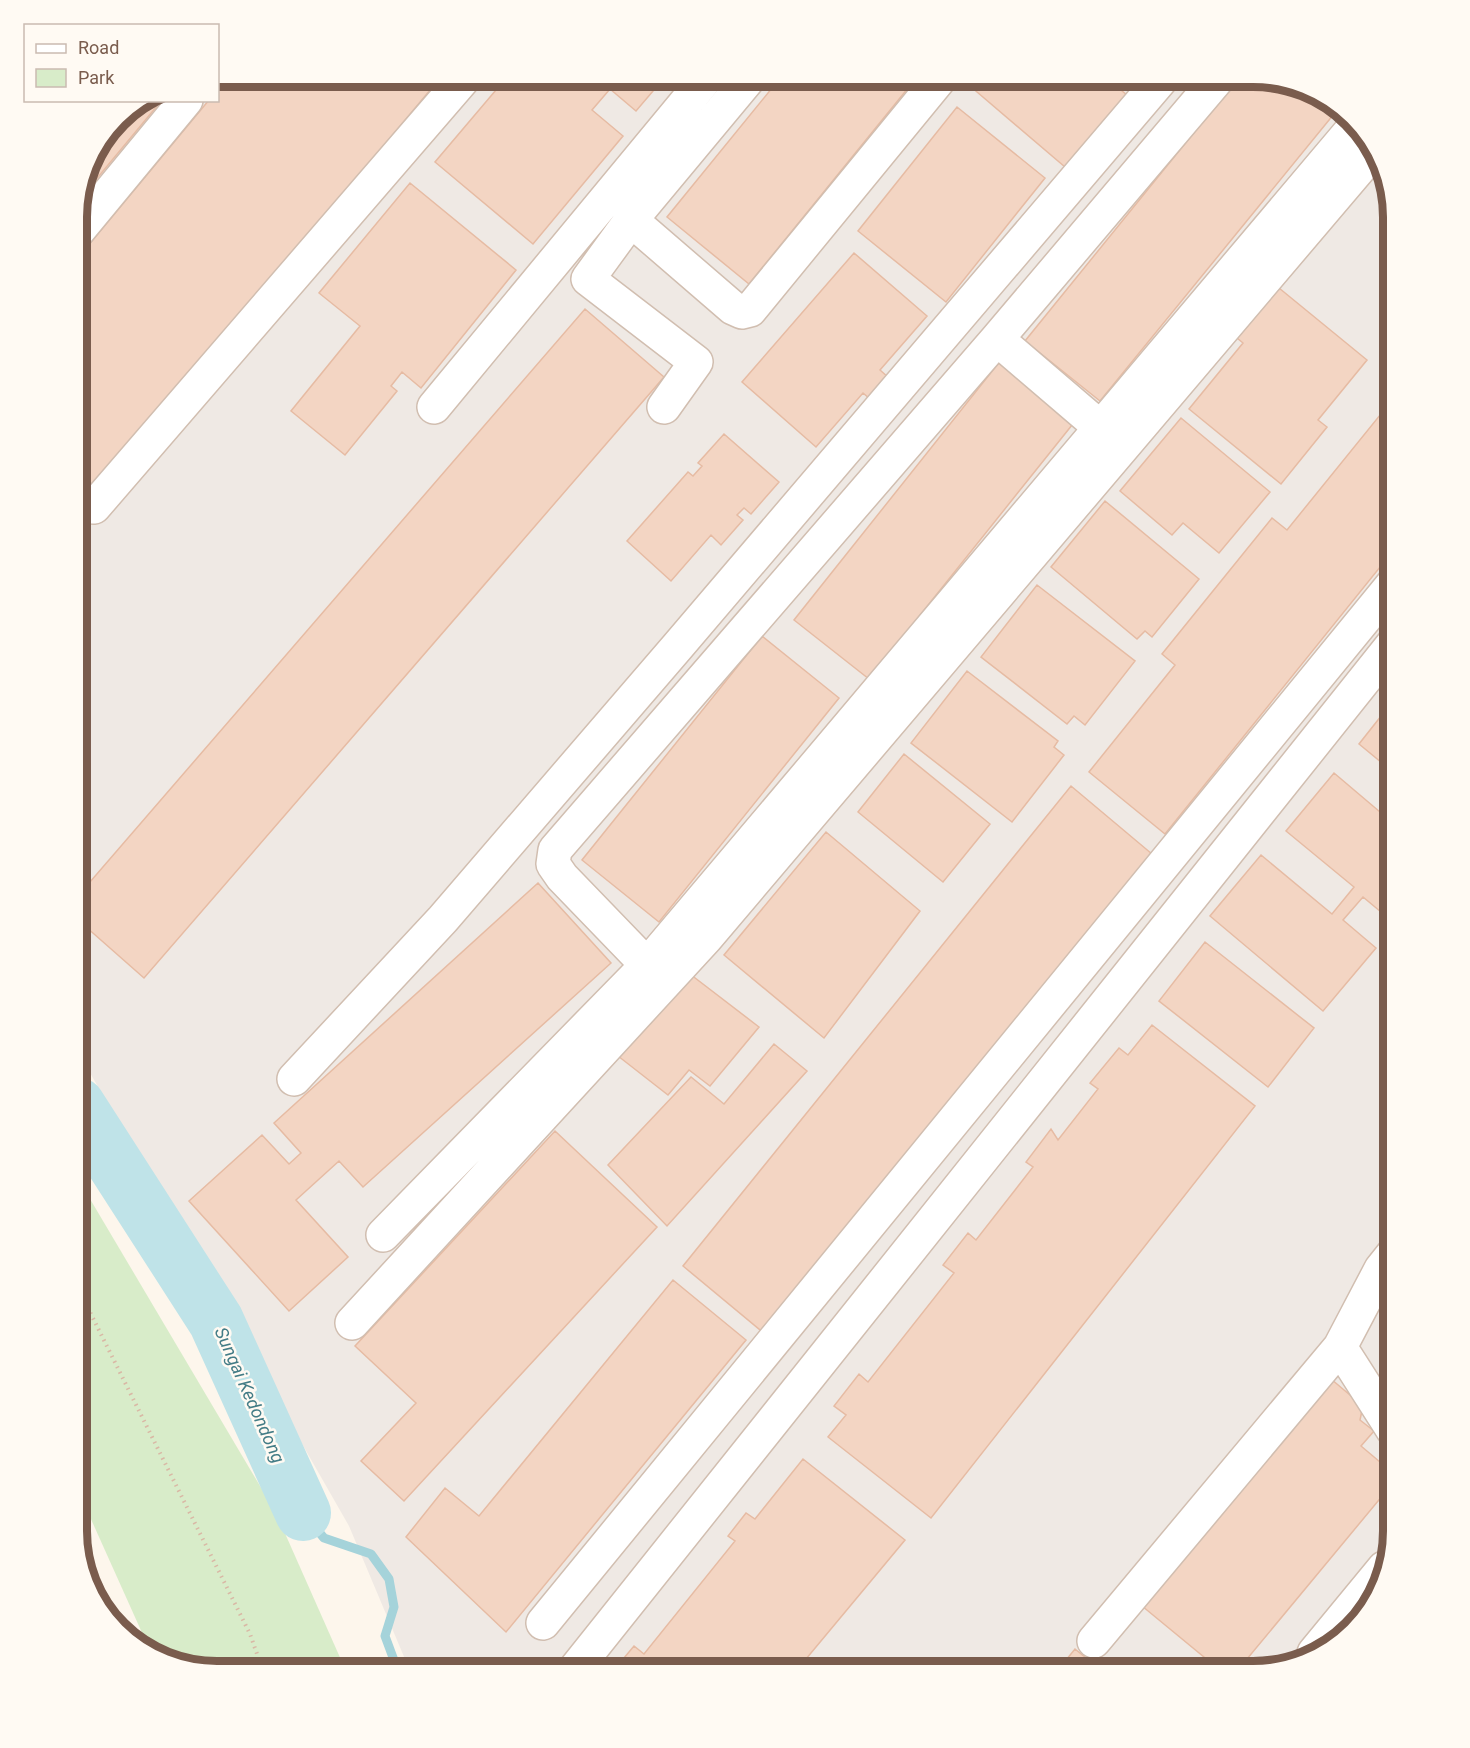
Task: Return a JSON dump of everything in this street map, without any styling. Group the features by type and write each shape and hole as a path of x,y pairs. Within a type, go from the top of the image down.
{"lane":[{"path":"94,507 456,87"},
{"path":"434,407 699,87"},
{"path":"664,407 696,363 588,279 631,220 742,87"},
{"path":"631,220 733,308 742,312 750,310 933,87"},
{"path":"294,1079 450,910 1154,87"},
{"path":"647,965 562,877 553,864 555,850 998,339 1211,87"},
{"path":"87,220 184,102"},
{"path":"383,1235 647,965 1351,132"},
{"path":"352,1323 706,938 1369,157"},
{"path":"998,339 1101,428"},
{"path":"543,1623 1383,597"},
{"path":"582,1661 1383,658"},
{"path":"1094,1641 1340,1347 1383,1267"},
{"path":"1340,1347 1383,1414"},
{"path":"1326,1638 1373,1582"}],"path":[{"path":"87,1308 250,1634 259,1661"}],"shaded area":[{"path":"219,87 1262,87 1279,89 1318,104 1345,125 1366,152 1381,191 1383,208 1383,1540 1381,1557 1366,1596 1345,1623 1325,1639 1311,1648 1270,1660 406,1661 349,1526 87,1068 87,208 91,183 100,159 109,145 131,119 156,102 219,102"}],"green space":[{"path":"87,1194 276,1513 342,1661 208,1661 175,1654 159,1648 145,1639 87,1510"}],"building":[{"path":"221,87 433,87 87,502 87,247 207,102 219,102"},
{"path":"499,87 656,87 636,111 610,89 592,110 623,136 533,244 435,162"},
{"path":"773,87 909,87 749,284 667,217"},
{"path":"971,87 1117,87 1127,95 1065,167"},
{"path":"1231,87 1279,89 1311,100 1333,115 1100,401 1025,341"},
{"path":"156,102 160,102 90,187 100,159 119,131 145,109"},
{"path":"957,107 1045,178 946,302 858,231"},
{"path":"410,183 516,270 421,388 402,372 391,386 397,391 345,455 291,411 360,326 319,293"},
{"path":"854,253 927,316 880,370 889,378 870,399 863,393 816,447 742,382"},
{"path":"1279,288 1367,360 1318,420 1327,427 1281,484 1189,409 1243,343 1237,338"},
{"path":"585,309 664,377 144,978 87,928 87,885"},
{"path":"1001,360 1076,420 869,679 794,620"},
{"path":"1383,411 1383,563 1165,834 1089,772 1175,665 1162,654 1272,518 1287,530"},
{"path":"1181,418 1270,492 1219,553 1183,523 1172,535 1120,491"},
{"path":"724,434 779,482 751,514 744,508 737,515 743,520 721,545 711,535 671,581 627,541 688,472 693,476 702,466 698,463"},
{"path":"1105,501 1199,579 1152,637 1145,631 1137,639 1051,567"},
{"path":"1037,585 1135,661 1085,725 1074,716 1067,724 981,657"},
{"path":"762,636 839,698 659,922 582,860"},
{"path":"967,671 1058,741 1054,747 1064,755 1012,822 911,743"},
{"path":"1383,714 1383,764 1359,744"},
{"path":"904,754 990,824 943,882 858,812"},
{"path":"1334,773 1383,815 1383,914 1363,897 1343,920 1376,948 1323,1011 1210,916 1261,855 1332,914 1354,887 1286,831"},
{"path":"1071,786 1152,854 765,1334 683,1266"},
{"path":"826,832 920,911 824,1038 724,955"},
{"path":"538,883 611,963 363,1187 339,1161 296,1200 348,1257 289,1311 189,1201 262,1135 289,1164 301,1153 274,1123"},
{"path":"1205,942 1314,1028 1268,1087 1159,1001"},
{"path":"686,971 759,1027 710,1086 689,1070 668,1095 618,1056"},
{"path":"1152,1025 1255,1106 931,1518 828,1437 846,1415 834,1406 859,1374 868,1382 954,1273 943,1265 968,1233 976,1240 1033,1167 1026,1162 1051,1129 1058,1140 1098,1089 1090,1083 1119,1048 1128,1055"},
{"path":"774,1044 807,1071 667,1226 608,1165 691,1077 724,1104"},
{"path":"555,1131 657,1227 404,1501 361,1461 416,1403 355,1346"},
{"path":"673,1280 746,1340 506,1632 406,1537 445,1488 479,1516"},
{"path":"1331,1379 1363,1406 1360,1420 1374,1431 1361,1446 1383,1465 1383,1495 1245,1661 1209,1661 1142,1606"},
{"path":"803,1459 905,1540 804,1661 621,1661 634,1646 644,1654 735,1541 728,1536 746,1513 755,1519"},
{"path":"1075,1649 1090,1661 1065,1661"}],"waterway":[{"name":"Sungai Kedondong","path":"87,1121 216,1321 303,1513"},
{"name":"Sungai Kedondong","path":"303,1513 324,1538 371,1554 389,1579 394,1607 385,1636 394,1661"}]}
